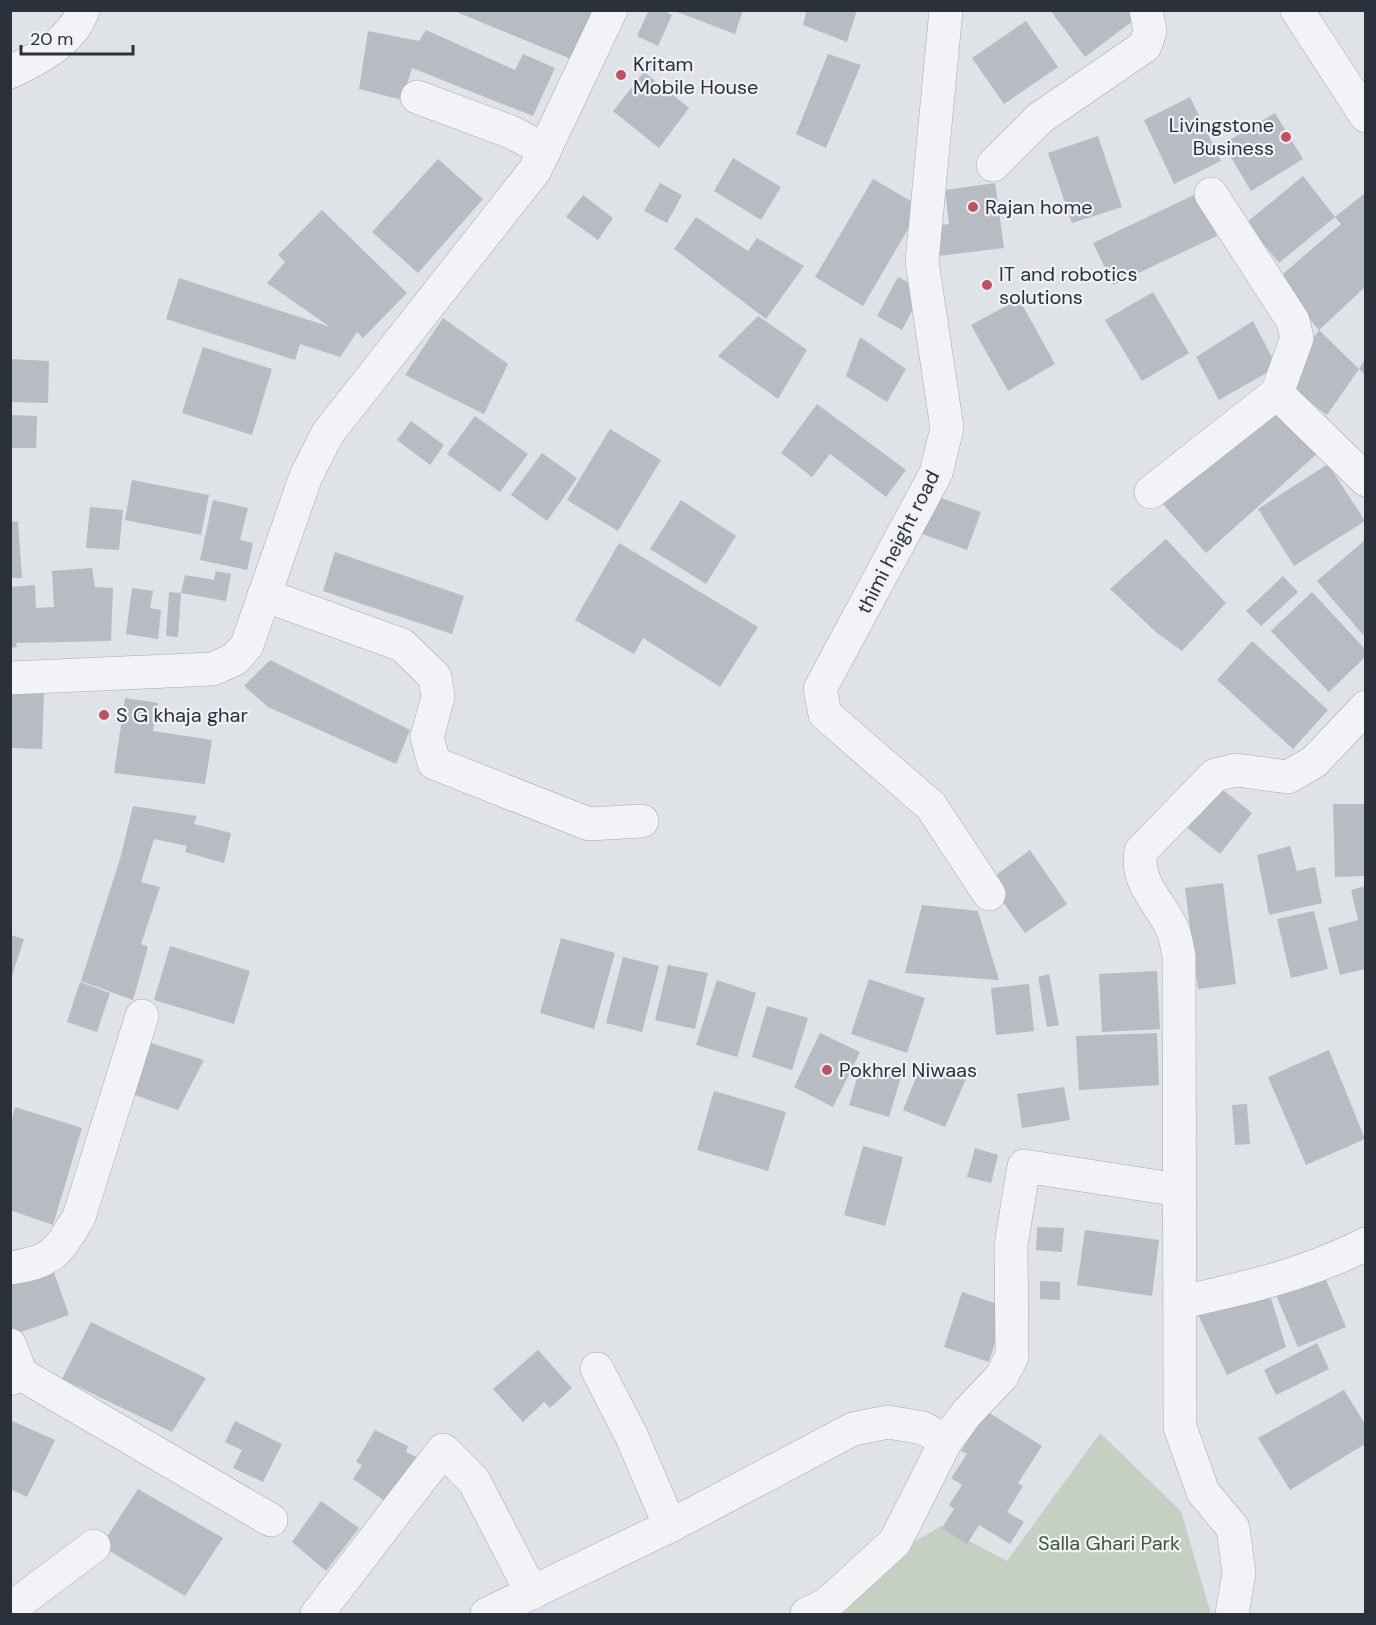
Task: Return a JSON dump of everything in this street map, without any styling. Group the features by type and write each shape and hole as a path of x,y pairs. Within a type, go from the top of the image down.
{"street":[{"path":"10,72 44,57 79,23 83,10"},
{"path":"10,678 213,669 235,660 247,645 306,476 328,433 535,170 611,10"},
{"name":"thimi height road","path":"946,10 922,262 947,428 936,473 820,689 825,714 931,806 989,894"},
{"path":"993,165 1040,118 1145,46 1150,31 1146,10"},
{"path":"1297,10 1365,116"},
{"path":"417,97 511,132 544,150"},
{"path":"1151,492 1277,393 1297,338 1293,321 1211,194"},
{"path":"1277,393 1365,480"},
{"path":"264,595 402,645 435,678 438,697 427,737 434,763 589,824 642,821"},
{"path":"1232,1614 1239,1573 1233,1528 1203,1492 1180,1427 1182,1302 1179,1190 1179,956 1173,931 1143,881 1138,866 1141,851 1215,775 1236,770 1288,777 1314,762 1365,707"},
{"path":"10,1268 39,1263 61,1246 79,1217 142,1016"},
{"path":"807,1614 826,1605 895,1542 946,1441 966,1414 1002,1376 1012,1356 1011,1245 1024,1166 1179,1190"},
{"path":"1182,1302 1253,1286 1328,1264 1365,1244"},
{"path":"14,1366 271,1520"},
{"path":"597,1369 632,1437 670,1526"},
{"path":"487,1614 670,1526 853,1429 888,1422 923,1428 946,1441"},
{"path":"317,1614 443,1450 474,1481 531,1593"},
{"path":"14,1600 94,1546"}],"green space":[{"name":"Salla Ghari Park","path":"1100,1433 1181,1511 1211,1614 819,1614 879,1563 941,1526 1007,1561"}],"building":[{"path":"600,10 576,61 454,11"},
{"path":"649,10 662,10 672,15 658,46 637,36"},
{"path":"672,10 743,10 735,34"},
{"path":"807,10 857,10 847,42 803,25"},
{"path":"1050,10 1139,10 1142,14 1085,57"},
{"path":"1026,21 1058,67 1004,104 972,58"},
{"path":"426,30 515,70 523,54 555,68 533,116 412,68 402,100 359,89 368,31 419,41"},
{"path":"828,54 861,65 826,148 796,134"},
{"path":"644,72 689,108 659,148 613,111"},
{"path":"1190,97 1221,161 1174,184 1144,120"},
{"path":"1275,113 1303,159 1251,191 1223,144"},
{"path":"1098,136 1122,207 1072,223 1048,153"},
{"path":"733,158 781,187 761,220 714,191"},
{"path":"438,159 483,199 418,273 372,232"},
{"path":"1303,176 1335,217 1279,263 1246,223"},
{"path":"873,179 921,207 863,306 815,277"},
{"path":"660,183 682,195 667,223 644,211"},
{"name":"Rajan home","path":"995,183 1004,248 938,256 934,226 949,224 945,190"},
{"path":"1365,193 1365,287 1319,330 1276,280 1341,224 1335,217"},
{"path":"1196,194 1217,236 1113,285 1093,243"},
{"path":"583,195 613,218 598,240 566,217"},
{"path":"322,210 407,293 363,338 357,332 340,357 300,344 295,360 166,319 179,278 330,327 267,283 285,262 278,255"},
{"path":"696,217 748,251 757,238 804,266 766,319 674,249"},
{"path":"898,277 923,290 902,330 877,316"},
{"path":"1153,292 1189,353 1142,381 1105,320"},
{"path":"1019,299 1055,364 1008,391 971,325"},
{"path":"758,316 807,350 778,399 718,356"},
{"path":"443,318 508,364 484,414 405,375"},
{"path":"1253,321 1277,367 1219,400 1196,357"},
{"path":"1319,330 1359,369 1327,415 1282,381"},
{"path":"860,337 906,369 887,402 846,376"},
{"path":"203,347 272,369 252,435 182,413"},
{"path":"10,359 49,361 48,403 10,402"},
{"path":"1365,359 1365,374 1359,369"},
{"path":"1276,403 1319,452 1206,553 1162,503"},
{"path":"817,404 906,470 886,497 830,454 812,477 781,453"},
{"path":"10,415 37,416 36,448 10,448"},
{"path":"475,416 528,454 500,492 447,454"},
{"path":"411,421 444,445 430,465 397,440"},
{"path":"610,429 661,460 618,531 567,500"},
{"path":"542,453 577,478 547,521 511,495"},
{"path":"1328,464 1365,521 1294,566 1258,509"},
{"path":"132,480 209,495 201,535 125,520"},
{"path":"935,496 981,512 967,550 922,534"},
{"path":"213,500 248,508 240,540 253,543 247,570 200,560"},
{"path":"681,500 736,536 706,584 650,549"},
{"path":"90,507 123,510 119,550 86,548"},
{"path":"18,521 22,578 10,578 10,522"},
{"path":"1166,539 1226,603 1182,651 1157,633 1110,589"},
{"path":"1365,540 1365,632 1363,635 1317,581"},
{"path":"619,543 758,627 720,687 643,638 634,654 575,620"},
{"path":"335,552 464,596 452,634 323,591"},
{"path":"92,568 95,587 113,588 111,641 16,643 17,647 10,648 10,587 35,585 36,608 54,607 52,571"},
{"path":"216,571 231,574 226,601 181,593 185,575 214,580"},
{"path":"1283,576 1298,592 1261,626 1246,611"},
{"path":"132,588 153,591 150,608 161,610 158,639 126,634"},
{"path":"169,592 181,593 178,637 166,636"},
{"path":"1312,592 1365,649 1365,657 1329,692 1271,631"},
{"path":"1252,641 1328,710 1293,749 1217,680"},
{"path":"270,660 410,730 396,764 268,707 244,686"},
{"path":"10,693 44,694 42,749 10,748"},
{"path":"125,698 158,703 153,731 212,740 205,784 114,773"},
{"path":"1218,786 1252,813 1220,854 1186,827"},
{"path":"1333,804 1365,804 1365,876 1335,877"},
{"path":"133,806 197,816 194,824 231,833 224,863 185,852 187,846 154,839 141,882 160,887 141,944 148,947 133,1000 81,981 120,859"},
{"path":"1290,846 1297,871 1315,867 1322,903 1269,915 1257,855"},
{"path":"1030,850 1067,904 1025,933 988,881"},
{"path":"1223,883 1236,984 1198,989 1185,888"},
{"path":"1365,886 1365,969 1340,975 1328,928 1358,920 1351,890"},
{"path":"922,905 978,911 999,980 905,973"},
{"path":"1314,911 1328,969 1291,978 1277,919"},
{"path":"10,935 24,939 11,979 10,979"},
{"path":"561,938 615,953 594,1029 540,1013"},
{"path":"170,946 250,971 234,1024 154,1000"},
{"path":"623,957 659,966 642,1032 606,1023"},
{"path":"668,965 708,973 695,1029 655,1020"},
{"path":"1157,971 1160,1029 1102,1032 1099,974"},
{"path":"1049,974 1059,1025 1047,1027 1038,977"},
{"path":"869,979 925,998 907,1053 851,1034"},
{"path":"717,980 756,993 737,1057 696,1045"},
{"path":"80,982 110,993 97,1032 67,1022"},
{"path":"1029,984 1034,1031 996,1035 991,988"},
{"path":"767,1006 808,1018 792,1070 752,1057"},
{"name":"Pokhrel Niwaas","path":"820,1033 860,1052 833,1107 794,1087"},
{"path":"1157,1033 1159,1085 1079,1090 1076,1036"},
{"path":"151,1043 204,1060 178,1110 132,1094"},
{"path":"1329,1050 1365,1139 1306,1165 1268,1077"},
{"path":"923,1060 966,1079 945,1127 903,1110"},
{"path":"861,1065 901,1077 889,1117 849,1105"},
{"path":"1064,1087 1070,1120 1022,1128 1017,1094"},
{"path":"714,1091 786,1112 768,1171 697,1150"},
{"path":"1247,1104 1250,1144 1235,1145 1232,1105"},
{"path":"15,1107 82,1128 53,1225 10,1210 10,1127"},
{"path":"863,1146 903,1157 885,1226 844,1215"},
{"path":"975,1148 998,1155 991,1183 967,1177"},
{"path":"1037,1227 1064,1228 1062,1252 1036,1250"},
{"path":"1085,1230 1159,1240 1152,1296 1077,1285"},
{"path":"51,1264 69,1315 10,1336 10,1278"},
{"path":"1324,1275 1346,1327 1298,1347 1276,1295"},
{"path":"1040,1281 1060,1282 1060,1300 1040,1299"},
{"path":"962,1292 1006,1307 989,1362 944,1347"},
{"path":"1269,1292 1286,1347 1227,1375 1198,1315"},
{"path":"91,1322 206,1378 172,1432 62,1379"},
{"path":"1317,1343 1329,1369 1276,1395 1264,1370"},
{"path":"538,1350 572,1388 550,1408 544,1402 523,1422 493,1389"},
{"path":"1344,1390 1365,1424 1365,1444 1290,1490 1258,1438"},
{"path":"986,1411 1042,1446 1018,1483 1023,1486 1007,1512 1024,1522 1010,1544 979,1525 967,1544 942,1528 954,1509 949,1505 962,1485 951,1478 967,1454 961,1451"},
{"path":"10,1420 55,1440 27,1497 10,1489"},
{"path":"235,1421 282,1444 263,1482 233,1468 242,1450 225,1442"},
{"path":"375,1430 408,1446 406,1452 421,1459 392,1506 353,1479 362,1465 356,1462"},
{"path":"138,1489 223,1538 185,1596 101,1546"},
{"path":"321,1501 359,1528 326,1571 292,1542"}],"place":[{"name":"Kritam Mobile House","path":"621,75"},
{"name":"Livingstone Business","path":"1286,137"},
{"name":"Rajan home","path":"973,207"},
{"name":"IT and robotics solutions","path":"987,285"},
{"name":"S G khaja ghar","path":"104,715"},
{"name":"Pokhrel Niwaas","path":"827,1070"}]}
